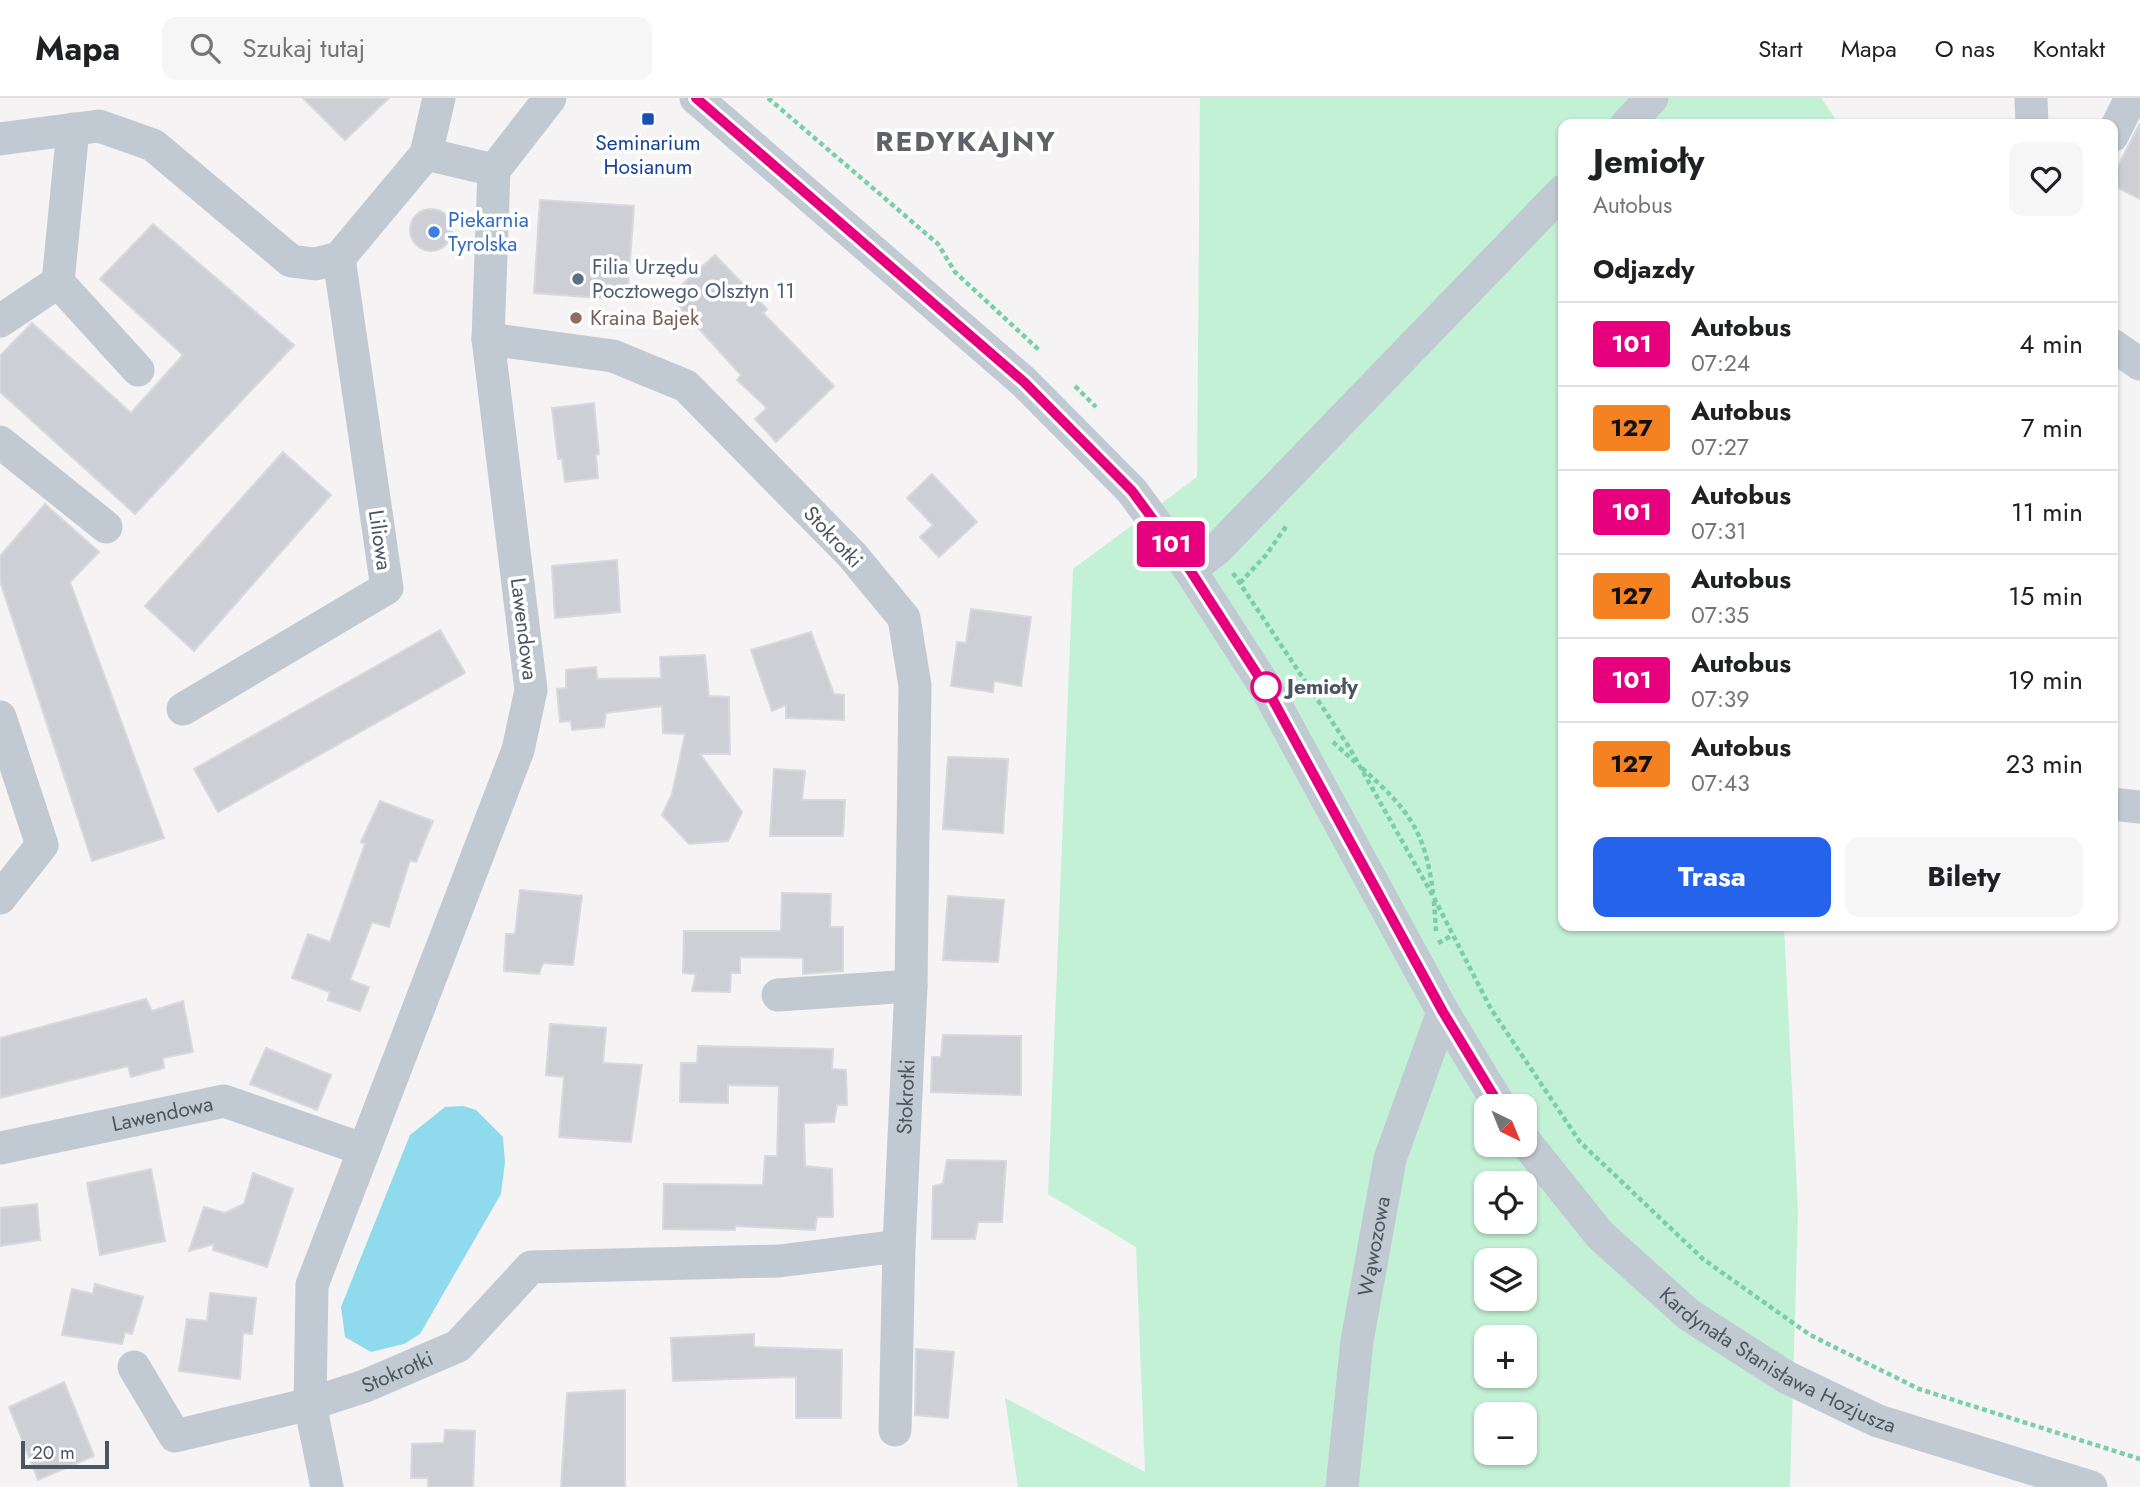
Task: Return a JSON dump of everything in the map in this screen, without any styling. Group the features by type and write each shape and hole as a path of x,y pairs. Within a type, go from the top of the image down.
{"street":[{"path":"0,139 99,126 153,145 291,261 315,264 339,258 426,154 439,98"},
{"path":"426,154 494,170 550,98"},
{"path":"696,98 1024,382 1132,491 1190,570 1268,691 1443,1012 1493,1094"},
{"path":"1632,119 1652,98"},
{"path":"2031,98 2032,119"},
{"path":"2118,124 2131,98"},
{"path":"73,129 58,282 138,370"},
{"name":"Lawendowa","path":"327,1487 310,1404 312,1286 362,1149 518,750 531,690 488,339 494,170"},
{"path":"1190,570 1218,548 1558,196"},
{"name":"Liliowa","path":"183,709 387,588 339,258"},
{"path":"0,321 58,282"},
{"name":"Stokrotki","path":"134,1367 174,1436 310,1404 365,1387 458,1346 531,1267 779,1261 899,1246 911,986 915,685 904,618 852,555 686,386 613,356 488,339"},
{"path":"2118,349 2140,364"},
{"path":"0,442 106,527"},
{"path":"0,717 42,845 0,898"},
{"path":"2118,805 2140,807"},
{"path":"778,995 911,986"},
{"name":"Wąwozowa","path":"1342,1487 1357,1341 1390,1159 1443,1012"},
{"name":"Lawendowa","path":"0,1148 223,1101 362,1149"},
{"name":"Kardynała Stanisława Hozjusza","path":"1537,1156 1600,1235 1689,1315 1786,1377 1878,1421 2091,1487"},
{"path":"895,1430 899,1246"}],"path":[{"path":"768,98 938,244 955,272 1040,351"},
{"path":"1069,380 1098,409"},
{"path":"1218,548 1349,747 1433,896 1490,1009 1580,1142 1703,1259 1810,1335 1919,1389 2140,1459"}],"green space":[{"path":"1200,98 1821,98 1836,119 1558,119 1558,931 1784,931 1798,1211 1790,1487 1018,1487 1005,1398 1145,1472 1136,1247 1048,1194 1073,569 1197,477"}],"water":[{"path":"463,1106 476,1110 503,1137 505,1162 501,1194 420,1334 404,1344 371,1352 345,1337 341,1307 410,1135 445,1107"}],"building":[{"path":"303,98 389,98 345,140"},
{"path":"2140,123 2140,199 2118,188 2118,166"},
{"path":"540,200 634,206 627,300 534,293"},
{"path":"431,209 446,215 452,230 446,245 431,251 416,245 410,230 416,215"},
{"path":"153,224 294,345 135,514 0,392 0,356 32,323 131,413 183,355 100,279"},
{"path":"715,255 767,309 763,313 834,386 776,442 755,419 767,408 737,380 741,375 669,296"},
{"path":"594,403 599,454 596,455 598,478 565,482 562,459 558,459 552,408"},
{"path":"283,452 331,495 194,651 145,606"},
{"path":"932,474 977,522 939,557 920,537 933,525 907,498"},
{"path":"45,504 99,552 70,582 164,838 92,861 0,581 0,556"},
{"path":"617,560 620,612 555,618 552,566"},
{"path":"971,609 1031,617 1021,686 994,681 993,692 951,686 957,642 966,643"},
{"path":"440,630 465,673 218,812 194,769"},
{"path":"811,632 834,694 844,695 844,720 786,718 786,705 772,711 751,650"},
{"path":"705,655 709,696 729,697 730,754 700,754 742,812 728,841 689,844 662,815 672,794 685,734 663,733 662,706 606,713 604,727 572,730 571,721 560,722 557,689 566,688 566,670 596,667 597,679 661,678 660,657"},
{"path":"948,757 1008,759 1003,833 943,829"},
{"path":"774,769 805,771 802,800 845,800 843,836 770,836"},
{"path":"380,801 433,821 416,862 410,860 389,927 372,922 350,980 369,987 360,1011 328,1000 330,992 292,978 308,934 330,942 365,844 361,842"},
{"path":"520,890 582,896 573,965 543,963 539,974 504,971 506,934 515,934"},
{"path":"782,893 831,894 830,927 843,927 843,971 803,974 803,958 740,957 740,973 731,973 730,992 692,991 696,974 683,973 684,931 781,931"},
{"path":"948,896 1004,900 998,962 943,960"},
{"path":"146,999 152,1011 183,1001 193,1052 163,1058 164,1068 131,1077 128,1066 0,1098 0,1038"},
{"path":"550,1024 606,1028 603,1063 642,1065 631,1142 559,1137 564,1077 546,1075"},
{"path":"943,1035 1021,1036 1021,1095 931,1092 932,1057 941,1057"},
{"path":"698,1046 833,1049 832,1069 846,1070 847,1105 837,1105 834,1122 804,1123 805,1166 832,1169 833,1217 817,1217 815,1230 735,1226 735,1230 663,1229 664,1184 763,1185 765,1156 777,1156 779,1086 728,1085 728,1103 680,1102 681,1063 697,1063"},
{"path":"266,1048 331,1075 317,1110 250,1084"},
{"path":"947,1160 1006,1161 1002,1222 978,1222 975,1239 932,1239 933,1186 943,1184"},
{"path":"151,1169 165,1241 100,1255 87,1183"},
{"path":"253,1173 293,1189 267,1267 213,1250 214,1244 189,1251 204,1207 225,1213 244,1204"},
{"path":"37,1204 40,1240 0,1246 0,1208"},
{"path":"95,1284 143,1297 132,1334 125,1332 122,1344 62,1335 72,1289 93,1294"},
{"path":"210,1293 256,1298 252,1334 243,1333 240,1379 179,1371 187,1319 207,1321"},
{"path":"754,1334 754,1347 842,1350 841,1418 796,1418 796,1377 673,1381 671,1338"},
{"path":"916,1349 954,1352 948,1418 915,1415"},
{"path":"64,1382 94,1456 38,1480 9,1407"},
{"path":"625,1390 625,1487 561,1487 567,1393"},
{"path":"445,1430 475,1431 473,1487 428,1487 428,1478 411,1478 412,1444 444,1443"}],"bus line":[{"name":"101","path":"696,98 1024,382 1132,491 1190,570 1268,691 1443,1012 1493,1094"}],"place":[{"name":"Seminarium Hosianum","path":"648,119"},
{"name":"Piekarnia Tyrolska","path":"434,232"},
{"name":"Filia Urzędu Pocztowego Olsztyn 11","path":"578,279"},
{"name":"Kraina Bajek","path":"576,318"},
{"name":"Jemioły","path":"1266,687"}],"district":[{"name":"REDYKAJNY","path":"966,141"}]}
